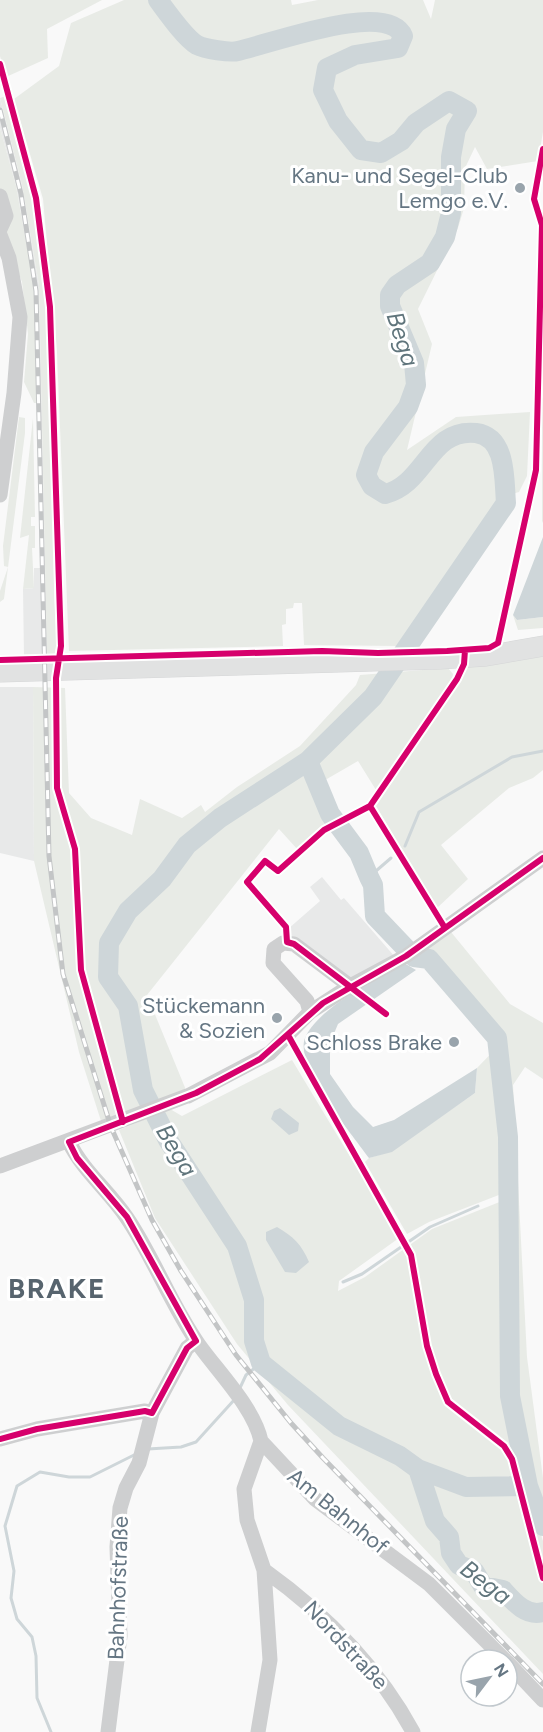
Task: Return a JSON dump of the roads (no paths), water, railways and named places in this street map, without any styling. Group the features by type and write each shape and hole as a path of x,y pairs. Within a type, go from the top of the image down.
{"main road":[{"path":"2,670 440,659 486,656 543,646"}],"street":[{"path":"0,196 6,208 6,216 0,229"},
{"path":"0,235 12,272 20,317 14,393 0,495"},
{"path":"0,254 12,272"},
{"path":"0,1166 188,1096 270,1053 310,1012 406,956 543,858"},
{"path":"310,1012 307,1001 273,963 273,954 278,945 287,942 294,944 352,988"},
{"path":"69,1142 77,1158 127,1217 196,1341"},
{"name":"Am Bahnhof","path":"196,1341 249,1412 258,1428 261,1441 315,1499 429,1584 493,1648"},
{"name":"Bahnhofstraße","path":"108,1732 120,1636 117,1547 120,1508 126,1488 139,1463 152,1413 186,1347 196,1341"},
{"path":"0,1439 75,1422 145,1411 152,1413"},
{"path":"258,1732 270,1660 264,1570 247,1520 244,1489 261,1441"},
{"name":"Nordstraße","path":"264,1570 299,1594 370,1667 395,1699 413,1732"},
{"name":"Am Bahnhof","path":"519,1675 543,1700"}],"waterway":[{"name":"Bega","path":"158,0 192,42 224,51 238,51 302,33 353,23 376,22 393,26 403,36 398,48 355,55 327,68 323,90 338,121 361,150 381,153 401,141 416,123 449,101 467,111 456,129 451,157 451,213 445,237 430,263 397,285 390,295 390,306 414,363 416,385 408,407 374,452 366,475 372,486 385,494 410,480 437,447 448,439 460,434 476,433 486,436 499,451 504,472 506,503 373,697 308,761 330,814 359,853 373,885 375,916 414,957 429,959 497,1038 508,1137 510,1396 528,1486 543,1526"},
{"path":"405,846 419,812 512,757 543,751"},
{"name":"Bega","path":"308,761 220,818 187,845 162,879 128,911 109,943 108,977 128,1006 143,1090 168,1140 237,1246 254,1300 254,1341 261,1363 339,1426 400,1456 418,1469 435,1521 449,1537 451,1553 459,1565 474,1571 483,1586 503,1590 526,1610 543,1612"},
{"path":"369,877 391,858"},
{"path":"343,1282 362,1274 430,1227 478,1206"},
{"path":"239,1390 246,1375 261,1363"},
{"path":"148,1449 181,1447 196,1442 235,1399"},
{"path":"51,1732 37,1698 36,1656 32,1637 17,1619 11,1598 14,1571 5,1526 17,1486 40,1472 69,1477 90,1477 136,1454"},
{"name":"Bega","path":"418,1469 466,1487 528,1486"}],"railway":[{"path":"0,110 21,194 36,291 49,856 63,974 111,1127 152,1220 181,1271 236,1355 291,1423 323,1458 543,1684"}],"place":[{"name":"Kanu- und Segel-Club Lemgo e.V.","path":"520,188"},
{"name":"Stückemann & Sozien","path":"277,1018"},
{"name":"Schloss Brake","path":"454,1042"}],"district":[{"name":"BRAKE","path":"57,1288"}]}
